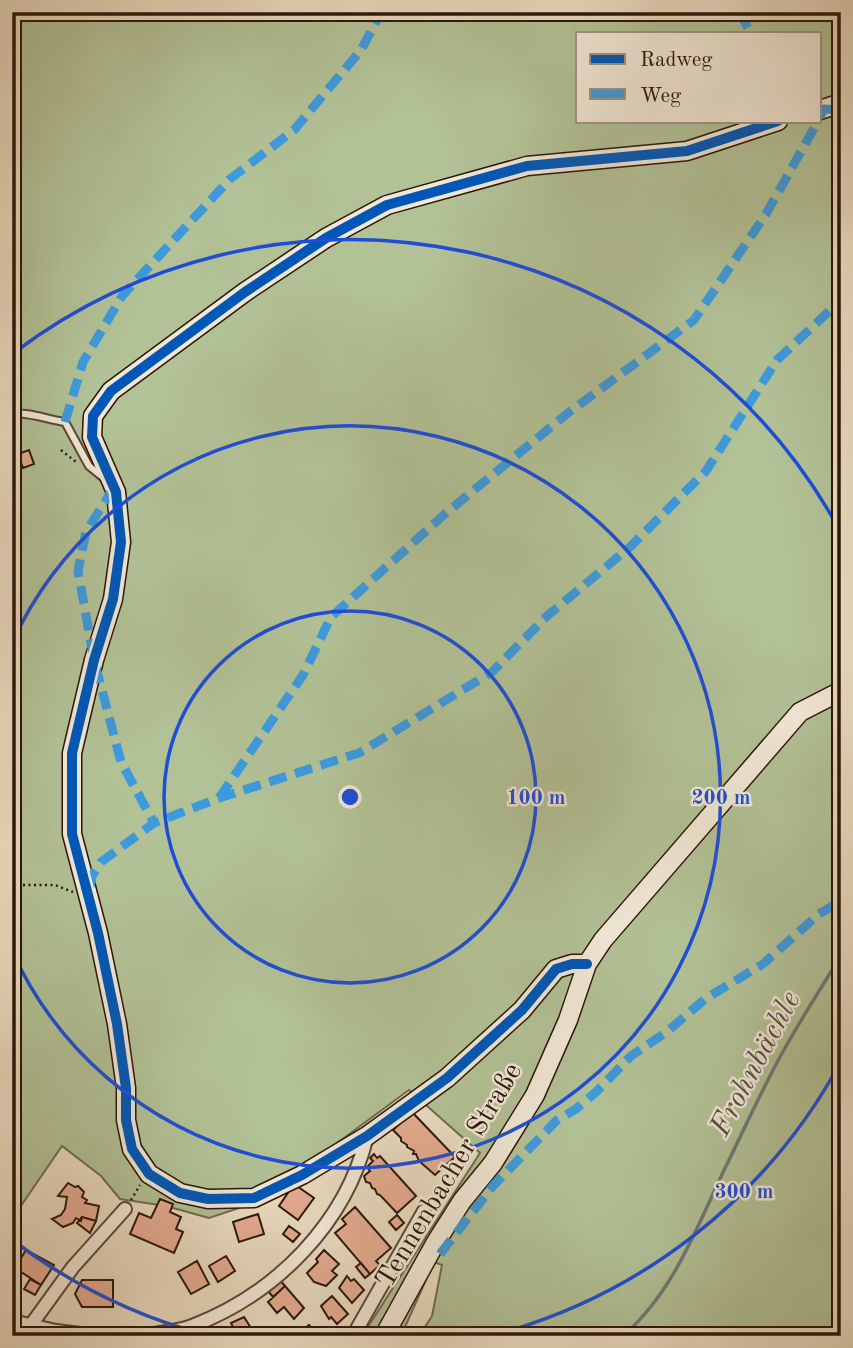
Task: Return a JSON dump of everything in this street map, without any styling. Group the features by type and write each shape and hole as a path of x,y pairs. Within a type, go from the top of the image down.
{"street":[{"path":"822,109 841,103"},
{"path":"587,964 572,964 556,970 522,1010 447,1078 367,1136 302,1175 254,1198 208,1199 180,1193 149,1174 132,1149 126,1120 124,1066 117,1024 72,834 72,752 94,660 113,599 121,542 114,487 92,437 93,416 111,391 245,292 326,238 387,205 527,166 687,151 775,122"},
{"name":"Tennenbacher Straße","path":"384,1336 436,1242 462,1201 493,1163 535,1095 568,1020 587,964 603,940 800,712 841,691"},
{"path":"139,1336 189,1332 260,1289 296,1261 331,1216 360,1166 367,1136"},
{"path":"31,1325 72,1267 125,1209"},
{"path":"353,1336 424,1211"},
{"path":"12,1321 97,1336"}],"lane":[{"path":"12,414 20,412 65,422 89,466 114,487"}],"path":[{"path":"12,885 55,885 89,899"},
{"path":"125,1209 149,1174"}],"green space":[{"path":"12,12 841,12 841,1336 419,1336 432,1316 442,1265 434,1262 401,1336 362,1336 480,1153 409,1090 257,1202 209,1218 166,1206 120,1199 101,1176 62,1146 14,1216"}],"building":[{"path":"29,450 34,464 23,468 18,454"},
{"path":"412,1112 455,1157 435,1175 419,1161 416,1154 413,1154 414,1151 401,1141 393,1130"},
{"path":"374,1154 377,1158 380,1156 416,1196 397,1213 377,1194 370,1183 366,1182 364,1176 370,1171 367,1167 373,1161 370,1158"},
{"path":"68,1183 78,1186 84,1192 82,1197 87,1200 85,1203 99,1206 96,1221 82,1217 81,1221 76,1218 73,1223 63,1227 52,1219 61,1215 65,1209 67,1197 58,1196"},
{"path":"294,1184 314,1198 298,1220 279,1206"},
{"path":"160,1199 173,1204 170,1212 181,1217 176,1229 183,1232 174,1253 130,1234 139,1213 151,1218"},
{"path":"355,1207 391,1248 376,1261 380,1265 370,1274 335,1233 346,1224 342,1219"},
{"path":"258,1214 264,1234 239,1242 233,1222"},
{"path":"397,1215 404,1223 396,1230 389,1222"},
{"path":"82,1217 96,1221 90,1233 77,1223"},
{"path":"289,1226 300,1234 293,1242 283,1234"},
{"path":"26,1250 54,1265 41,1285 15,1268"},
{"path":"324,1250 339,1264 332,1271 337,1275 326,1286 314,1282 307,1273 318,1262 316,1259"},
{"path":"226,1256 235,1271 218,1282 209,1266"},
{"path":"197,1261 209,1284 191,1294 178,1272"},
{"path":"361,1263 370,1274 365,1278 356,1267"},
{"path":"347,1276 351,1281 354,1279 364,1290 352,1303 339,1288"},
{"path":"30,1279 41,1285 35,1295 24,1289"},
{"path":"82,1280 113,1280 113,1307 82,1307 75,1294"},
{"path":"280,1280 285,1286 273,1297 268,1291"},
{"path":"285,1286 304,1308 294,1319 284,1307 277,1313 268,1302"},
{"path":"332,1296 348,1314 337,1324 331,1317 329,1319 321,1306"},
{"path":"244,1317 256,1336 216,1336 233,1327 231,1323"},
{"path":"309,1325 319,1336 297,1336"}],"waterway":[{"name":"Frohnbächle","path":"623,1336 658,1297 685,1253 770,1075 841,956"}],"marked path":[{"path":"65,422 83,362 122,296 230,179 294,130 361,50 377,20 378,12"},
{"path":"739,12 750,32"},
{"path":"822,113 824,109 841,110"},
{"path":"219,798 303,675 331,617 446,513 568,413 694,320 766,214 817,122"},
{"path":"90,887 92,876 101,862 154,823 219,798 359,753 492,672 547,616 630,547 706,471 777,360 841,300"},
{"path":"12,402 20,412"},
{"path":"114,487 86,532 78,571 94,660 121,762 154,823"},
{"path":"440,1254 493,1186 557,1120 576,1109 596,1092 631,1056 668,1031 705,999 763,964 819,914 841,901"}],"cycle path":[{"path":"587,964 572,964 556,969 522,1010 447,1078 367,1136 302,1175 254,1198 208,1199 180,1193 149,1174 132,1149 126,1120 126,1088 117,1024 98,933 72,834 72,753 94,660 113,599 121,542 116,492 92,437 93,416 111,391 245,292 326,238 387,205 527,166 687,151 775,122"}]}
